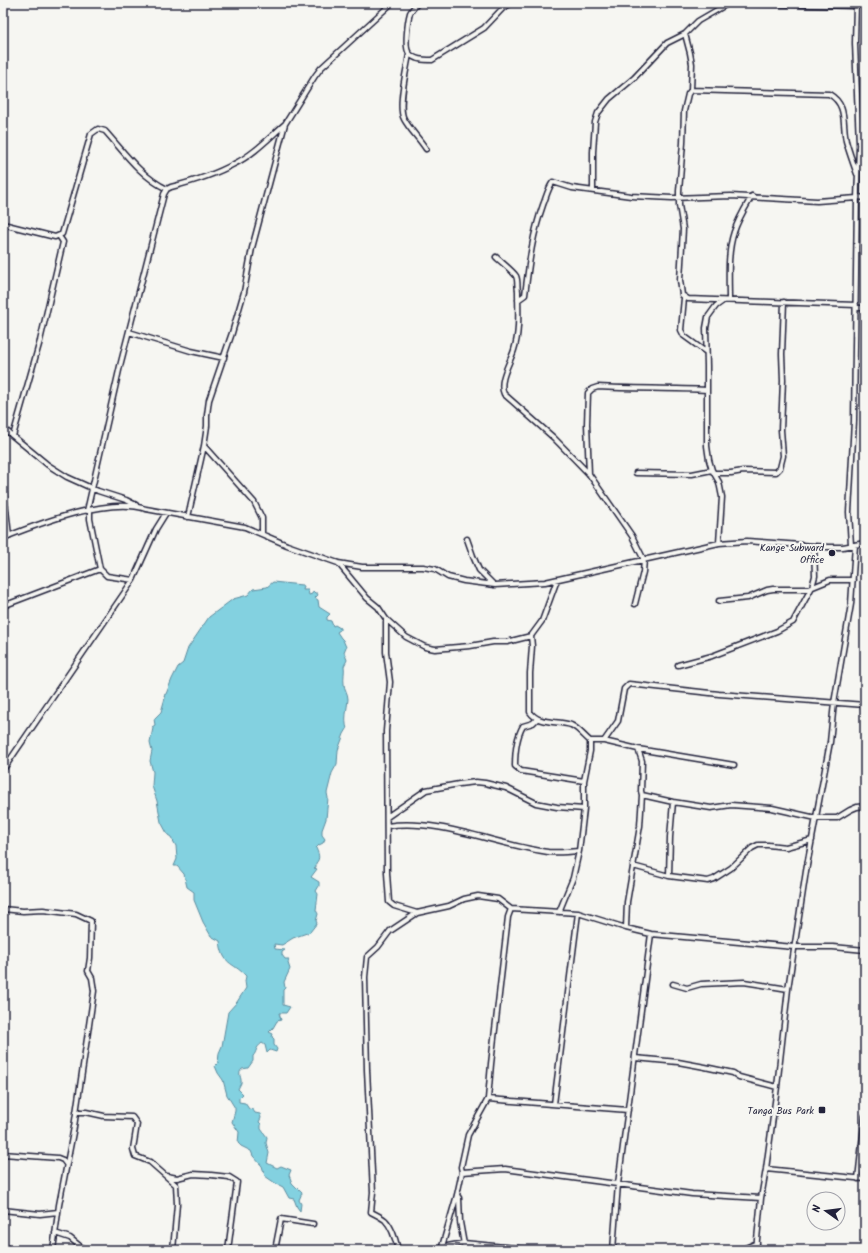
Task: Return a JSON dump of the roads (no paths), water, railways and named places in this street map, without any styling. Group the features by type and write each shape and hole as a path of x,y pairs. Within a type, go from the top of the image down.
{"street":[{"path":"87,511 129,332 162,201 167,189 234,164 254,152 285,124 321,68 392,3"},
{"path":"418,3 411,11 409,17 406,48 409,54 417,59 432,60 484,28 503,8 512,3"},
{"path":"498,3 503,8"},
{"path":"593,190 593,152 595,122 598,113 609,99 634,78 667,42 685,34 698,21 729,3 856,4 855,43 859,146 854,420 849,512 853,545 853,580 851,604 834,703 830,742 794,947 777,1087 761,1198 756,1250"},
{"path":"685,34 692,64 690,90 684,111 679,205 683,229 680,286 684,298 681,330 684,336 706,352"},
{"path":"409,54 402,97 402,117 426,149"},
{"path":"690,90 829,94 836,98 841,107 846,141 858,178"},
{"path":"188,517 208,426 207,415 209,400 224,358 244,292 252,248 285,124"},
{"path":"3,224 55,237 62,234 90,134 98,129 105,131 146,176 167,189"},
{"path":"859,146 865,131"},
{"path":"518,300 524,295 530,249 542,209 552,184 556,182 572,188 631,196 672,198 752,196 817,201 865,198"},
{"path":"729,300 730,254 733,233 741,214 752,196"},
{"path":"13,436 40,341 63,242 59,236"},
{"path":"496,257 517,277 517,334 514,350 503,382 502,389 504,394 554,438 589,474 629,531 644,560 643,572 635,604"},
{"path":"684,298 723,301 784,302 865,308"},
{"path":"719,543 722,497 719,482 713,472 707,446 706,328 708,317 716,306 723,301"},
{"path":"636,473 692,474 713,472 731,474 743,471 776,472 780,468 783,456 781,430 784,302"},
{"path":"129,332 191,351 224,358"},
{"path":"589,474 587,424 588,393 592,389 598,387 707,390"},
{"path":"3,428 48,465 67,477 92,489 126,500 146,509 245,527 287,545 338,563 362,567 423,567 435,569 448,577 464,581 495,585 545,582 719,543 747,541 836,547 865,543"},
{"path":"204,446 254,502 262,518 262,534"},
{"path":"3,482 9,536"},
{"path":"3,538 62,517 87,511 136,505"},
{"path":"87,511 90,511 90,519 100,569 107,576 133,580"},
{"path":"3,770 133,580 156,529 166,513"},
{"path":"467,538 479,570 495,585"},
{"path":"678,665 712,656 777,631 793,622 812,587 815,576 814,546"},
{"path":"338,563 367,598 378,607 386,619 406,637 425,647 435,649 464,647 493,642 507,642 531,636 542,621 557,580"},
{"path":"3,606 100,569"},
{"path":"719,601 748,598 773,589 808,589 830,580 853,580"},
{"path":"386,619 386,652 390,682 386,731 387,873 389,902 394,906 417,913"},
{"path":"531,636 530,712 537,719 572,725 590,741 604,741 638,750 734,765"},
{"path":"604,741 618,721 624,689 629,684 719,694 865,705"},
{"path":"537,719 532,723 523,726 521,729 516,745 515,766 521,771 584,781"},
{"path":"559,912 573,878 579,851 584,809 584,781 590,751 590,741"},
{"path":"626,928 627,902 640,826 642,761 638,750"},
{"path":"387,817 426,790 476,782 485,782 506,788 536,803 557,807 584,809"},
{"path":"642,795 711,808 731,805 772,808 816,818 837,818 857,807 865,806"},
{"path":"669,876 673,802"},
{"path":"387,826 422,825 548,852 579,851"},
{"path":"633,866 669,876 708,881 714,879 731,868 752,848 758,845 768,844 786,847 812,840"},
{"path":"398,1250 397,1243 389,1225 371,1212 373,1192 366,1070 367,957 378,947 390,931 417,913 449,906 464,899 478,896 498,899 511,909 578,913 651,934 794,947 833,947 865,950"},
{"path":"3,909 23,911 43,910 76,914 91,921 90,958 88,971 92,978 94,990 76,1112 66,1164 53,1250"},
{"path":"511,909 508,917 488,1099 468,1135 457,1195 453,1204 441,1248 464,1243 535,1250"},
{"path":"554,1104 578,913"},
{"path":"614,1250 618,1184 651,934"},
{"path":"673,984 687,988 701,984 744,982 788,989"},
{"path":"635,1058 678,1062 705,1067 732,1073 740,1077 777,1087"},
{"path":"488,1099 628,1110"},
{"path":"76,1112 86,1112 104,1116 132,1117 137,1124 133,1149 135,1156 150,1162 176,1185 177,1204 173,1250"},
{"path":"858,1179 865,1116"},
{"path":"3,1154 58,1158 63,1160 66,1164"},
{"path":"462,1172 505,1169 692,1194 761,1198"},
{"path":"766,1169 865,1180"},
{"path":"166,1176 177,1178 193,1174 229,1176 237,1182 228,1250"},
{"path":"457,1195 459,1198 460,1222 464,1250"},
{"path":"3,1210 40,1214 58,1212"},
{"path":"275,1250 281,1219 313,1224"},
{"path":"55,1233 70,1238 81,1247 88,1250"},
{"path":"741,1250 757,1243"}],"water":[{"path":"273,582 302,585 304,586 303,590 308,590 309,595 312,594 313,591 317,593 318,595 315,598 318,600 319,607 330,614 327,617 327,620 331,621 333,626 335,625 340,628 337,632 346,647 344,652 347,660 344,666 344,686 348,699 346,718 347,729 338,750 337,764 332,773 327,793 326,819 322,830 322,835 325,839 323,843 316,848 319,857 316,867 314,868 317,869 311,877 319,882 319,886 316,891 318,894 316,910 318,914 316,921 317,923 310,932 293,938 282,945 274,944 275,949 285,950 282,952 282,955 285,959 289,959 288,963 290,969 284,982 285,988 283,990 283,1005 290,1007 286,1013 279,1013 281,1020 277,1021 269,1032 273,1034 272,1037 274,1039 274,1045 277,1049 276,1052 270,1050 267,1053 265,1045 262,1043 257,1048 253,1056 253,1061 248,1068 242,1069 240,1074 241,1083 238,1089 243,1094 239,1098 239,1102 245,1103 249,1109 260,1114 261,1118 259,1122 261,1124 261,1129 267,1137 266,1143 269,1153 267,1163 277,1168 281,1166 291,1170 289,1175 292,1183 302,1193 299,1200 301,1204 300,1211 294,1199 289,1198 283,1187 265,1176 262,1166 253,1156 251,1151 238,1143 239,1132 232,1122 235,1108 227,1095 223,1080 215,1066 218,1063 228,1012 246,988 246,976 223,955 220,941 211,936 203,922 194,900 194,892 187,887 184,874 177,866 174,866 177,859 176,846 161,822 157,801 152,786 153,772 150,761 152,751 150,743 152,727 155,725 154,719 161,712 165,698 164,695 166,694 178,667 183,663 188,648 209,617 233,599 248,595 253,589 267,587"}],"place":[{"name":"Kange Subward Office","path":"832,553"},
{"name":"Tanga Bus Park","path":"822,1110"}]}
